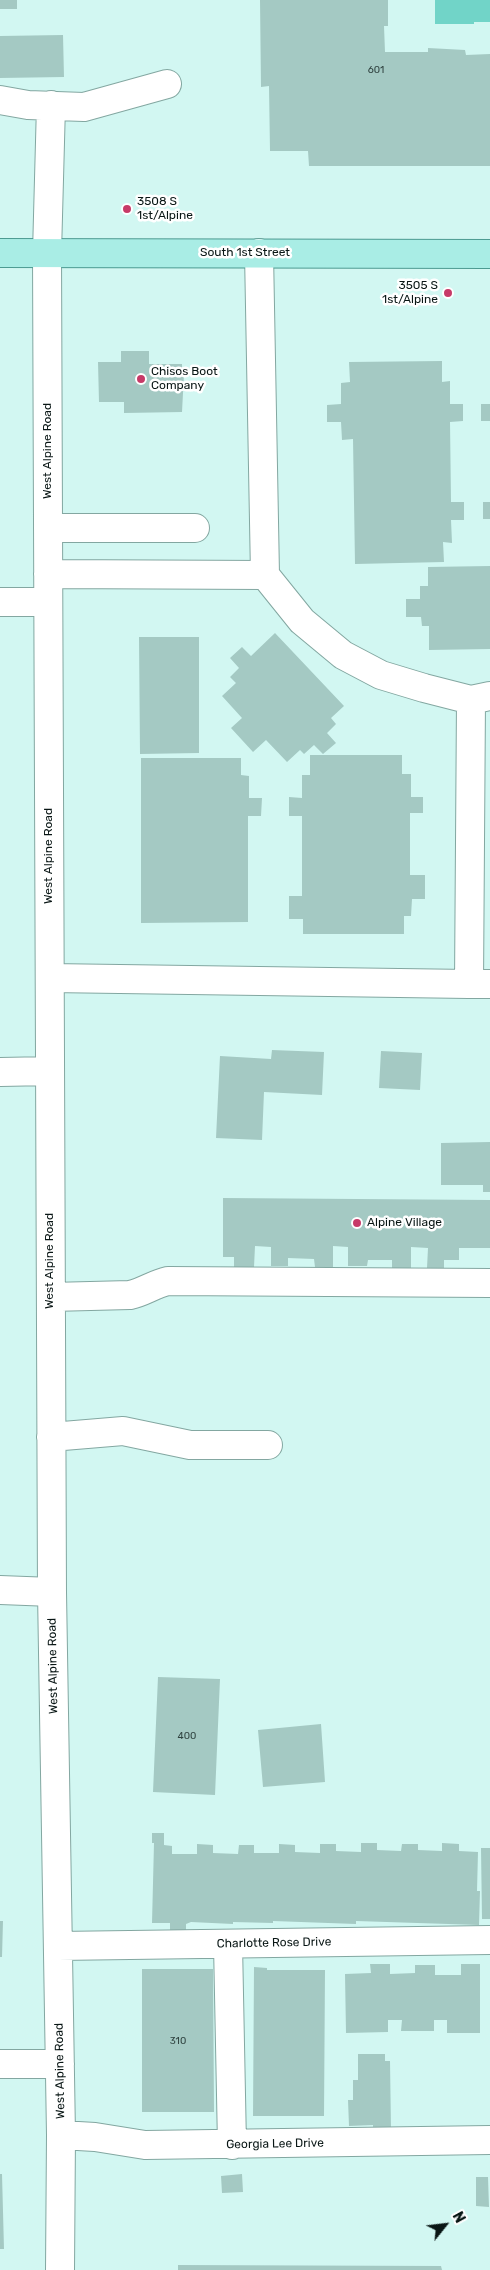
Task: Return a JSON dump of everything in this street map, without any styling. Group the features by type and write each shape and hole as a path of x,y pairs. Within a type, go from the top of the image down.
{"main road":[{"name":"South 1st Street","path":"0,253 490,254"}],"street":[{"path":"0,100 28,105 84,107 167,84"},
{"name":"West Alpine Road","path":"51,106 47,253 50,1297 52,1592 61,2136 60,2270"},
{"path":"50,978 480,984 481,698 381,675 343,655 302,621 265,575 260,253"},
{"path":"48,528 195,528"},
{"path":"48,574 265,575"},
{"path":"0,602 48,602"},
{"path":"0,1072 50,1071"},
{"path":"50,1297 130,1295 139,1293 155,1283 168,1281 490,1283"},
{"path":"51,1437 123,1431 190,1445 268,1445"},
{"path":"0,1590 52,1592"},
{"name":"Charlotte Rose Drive","path":"58,1946 490,1940"},
{"path":"228,1944 232,2145"},
{"path":"0,2064 60,2064"},
{"name":"Georgia Lee Drive","path":"61,2136 95,2137 145,2144 232,2145 490,2140"}],"shaded area":[{"path":"435,0 490,0 490,22 435,24"}],"building":[{"path":"0,0 17,0 17,9 0,9"},
{"path":"260,0 388,0 388,26 384,26 385,52 428,52 428,48 465,50 466,55 490,54 490,166 309,166 308,151 270,151 269,86 261,87"},
{"path":"63,35 64,77 0,78 0,36"},
{"name":"Chisos Boot Company","path":"121,351 149,351 149,364 182,364 182,374 184,374 182,412 124,413 124,402 99,402 98,362 121,362"},
{"path":"442,361 442,382 450,381 450,404 463,404 463,421 450,422 451,502 464,502 464,520 451,520 452,543 443,542 444,562 355,564 353,439 342,440 341,422 327,422 327,405 341,404 341,383 350,382 349,362"},
{"path":"481,404 490,404 490,421 481,421"},
{"path":"483,502 490,502 490,519 483,519"},
{"path":"490,566 490,649 429,650 429,626 422,626 421,617 406,617 406,599 420,599 420,586 428,586 428,567"},
{"path":"275,633 344,706 331,718 336,724 327,733 336,743 323,754 314,745 304,754 300,750 287,762 266,740 253,752 231,728 242,718 222,696 236,683 230,677 239,668 230,658 242,647 251,656"},
{"path":"139,637 199,637 199,753 140,754"},
{"path":"310,755 402,755 402,774 411,774 411,797 423,797 423,813 410,813 410,875 425,875 425,899 412,899 411,916 404,916 404,934 303,934 303,919 289,919 289,896 302,896 302,816 289,816 289,797 302,798 302,775 310,775"},
{"path":"141,758 241,758 241,775 249,776 249,798 262,798 261,816 248,816 248,922 141,923"},
{"path":"272,1050 324,1052 322,1095 264,1092 262,1140 216,1138 220,1056 271,1059"},
{"path":"381,1051 422,1053 420,1090 379,1088"},
{"path":"490,1142 490,1192 483,1192 483,1185 441,1185 441,1143"},
{"name":"Alpine Village","path":"223,1198 490,1200 490,1248 459,1248 459,1260 444,1260 444,1268 427,1268 428,1248 411,1247 411,1268 392,1268 392,1260 368,1260 367,1266 348,1266 348,1247 333,1246 333,1268 315,1267 314,1259 288,1258 288,1266 271,1266 271,1247 255,1246 254,1267 234,1267 234,1257 223,1257"},
{"path":"158,1677 220,1679 215,1795 153,1792"},
{"path":"321,1724 325,1782 263,1787 258,1730"},
{"path":"152,1833 164,1833 164,1845 172,1846 172,1854 197,1854 197,1844 213,1845 213,1853 238,1854 239,1845 254,1845 254,1853 279,1853 279,1844 295,1845 295,1852 320,1853 320,1844 336,1844 336,1851 361,1852 361,1843 377,1843 377,1850 401,1851 402,1844 418,1844 418,1850 442,1851 442,1843 459,1844 459,1851 478,1852 477,1891 480,1891 479,1925 356,1921 356,1924 273,1921 273,1923 233,1922 233,1924 191,1922 186,1924 186,1931 170,1930 170,1923 152,1923 154,1843 152,1843"},
{"path":"481,1848 490,1848 490,1919 482,1919"},
{"path":"0,1921 3,1921 2,1957 0,1957"},
{"path":"370,1964 390,1964 390,1974 415,1973 415,1965 435,1965 435,1975 461,1975 461,1964 480,1964 480,2033 447,2033 447,2020 434,2020 434,2031 401,2031 402,2020 388,2020 388,2032 346,2033 345,1974 371,1973"},
{"path":"254,1967 267,1968 267,1970 325,1970 324,2116 253,2116"},
{"path":"142,1969 213,1969 214,2112 142,2112"},
{"path":"358,2054 385,2054 385,2061 390,2061 391,2131 373,2131 373,2125 349,2126 348,2100 353,2100 353,2080 358,2080"},
{"path":"0,2174 2,2174 4,2249 0,2249"},
{"path":"242,2174 243,2192 222,2193 221,2176"},
{"path":"476,2177 488,2177 489,2207 476,2206"},
{"path":"178,2265 441,2266 442,2270 178,2270"}],"place":[{"name":"3508 S 1st/Alpine","path":"127,209"},
{"name":"3505 S 1st/Alpine","path":"448,293"},
{"name":"Chisos Boot Company","path":"141,379"},
{"name":"Alpine Village","path":"357,1223"}]}
